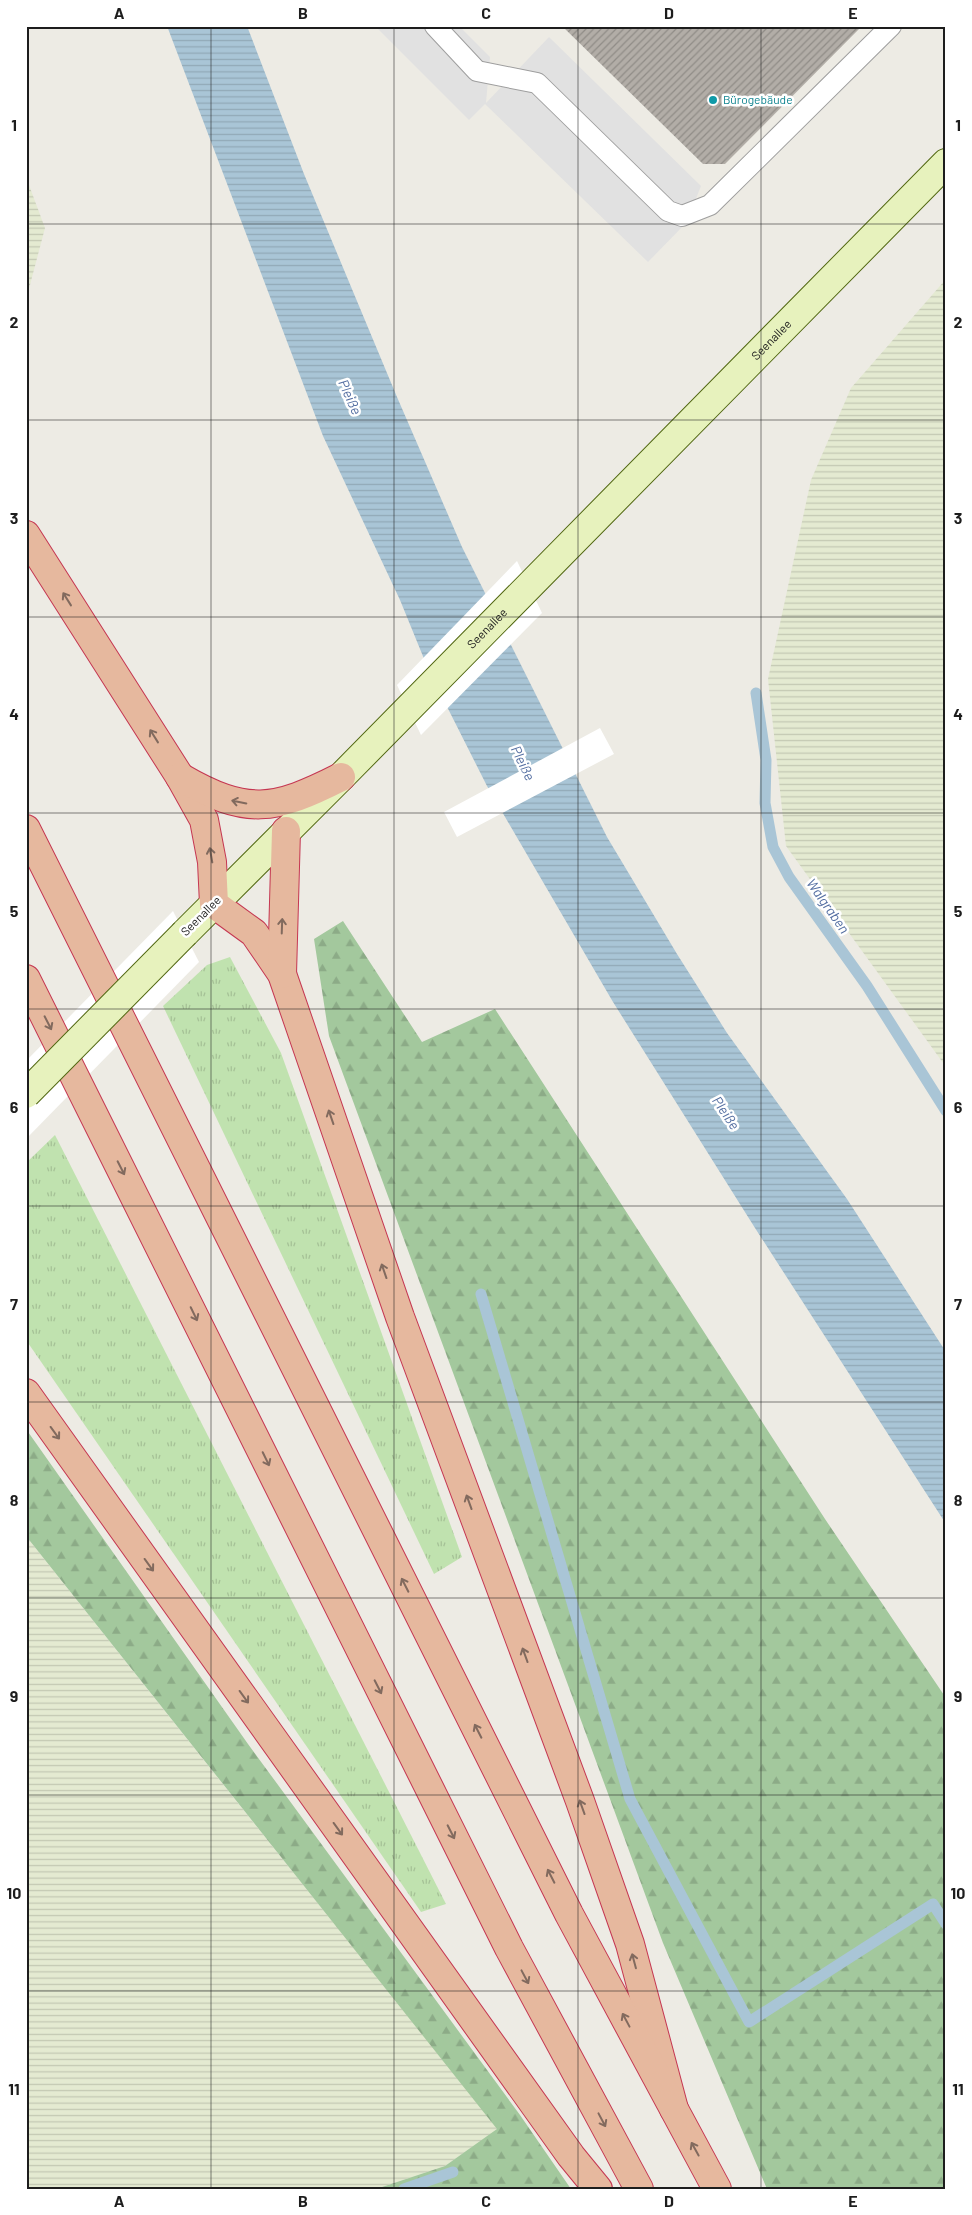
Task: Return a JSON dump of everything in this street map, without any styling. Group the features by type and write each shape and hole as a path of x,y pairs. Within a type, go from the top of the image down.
{"highway":[{"path":"26,535 180,777 204,820 212,862 214,904 254,934 282,974 400,1317 576,1792 630,1944 674,2110"},
{"path":"180,777 206,791 238,804 266,805 306,795 341,776"},
{"path":"26,829 565,1905 717,2189"},
{"path":"282,974 286,831"},
{"path":"26,980 509,1948 639,2189"},
{"path":"26,1393 560,2140 598,2189"}],"main road":[{"name":"Seenallee","path":"26,1094 946,163"}],"lane":[{"path":"434,26 477,71 537,83 668,211 682,216 710,205 891,26"}],"green space":[{"path":"26,177 45,228 26,300"},
{"path":"946,279 946,1067 786,846 768,679 811,480 851,388"},
{"path":"343,921 422,1042 495,1009 825,1519 946,1698 946,2189 767,2189 663,1943 329,1036 314,939"},
{"path":"230,957 281,1053 462,1557 434,1574 163,1006 207,965"},
{"path":"55,1135 446,1904 421,1912 26,1340 26,1163"},
{"path":"26,1429 248,1744 520,2115 571,2189 376,2189 445,2166 497,2129 26,1536"},
{"path":"26,1536 498,2129 445,2166 376,2189 26,2189"}],"shaded area":[{"path":"375,26 459,26 490,57 486,103 549,37 701,186 686,223 648,262 485,104 469,120"}],"water":[{"name":"Pleiße","path":"167,26 247,26 304,174 462,547 607,837 727,1033 847,1199 946,1352 946,1524 755,1228 613,1002 487,786 429,671 400,600 323,436"}],"pier":[{"path":"517,561 542,613 421,735 397,685"},
{"path":"600,728 614,754 457,837 444,812"},
{"path":"173,911 199,962 26,1139 26,1061"}],"building":[{"name":"Bürogebäude","path":"562,26 862,26 725,164 703,164"}],"waterway":[{"name":"Walgraben","path":"756,693 766,760 765,803 773,847 789,877 867,986 946,1111"},
{"path":"481,1294 630,1799 749,2022 933,1904 946,1924"},
{"path":"404,2189 453,2172"}],"place":[{"name":"Bürogebäude","path":"713,100"}]}
